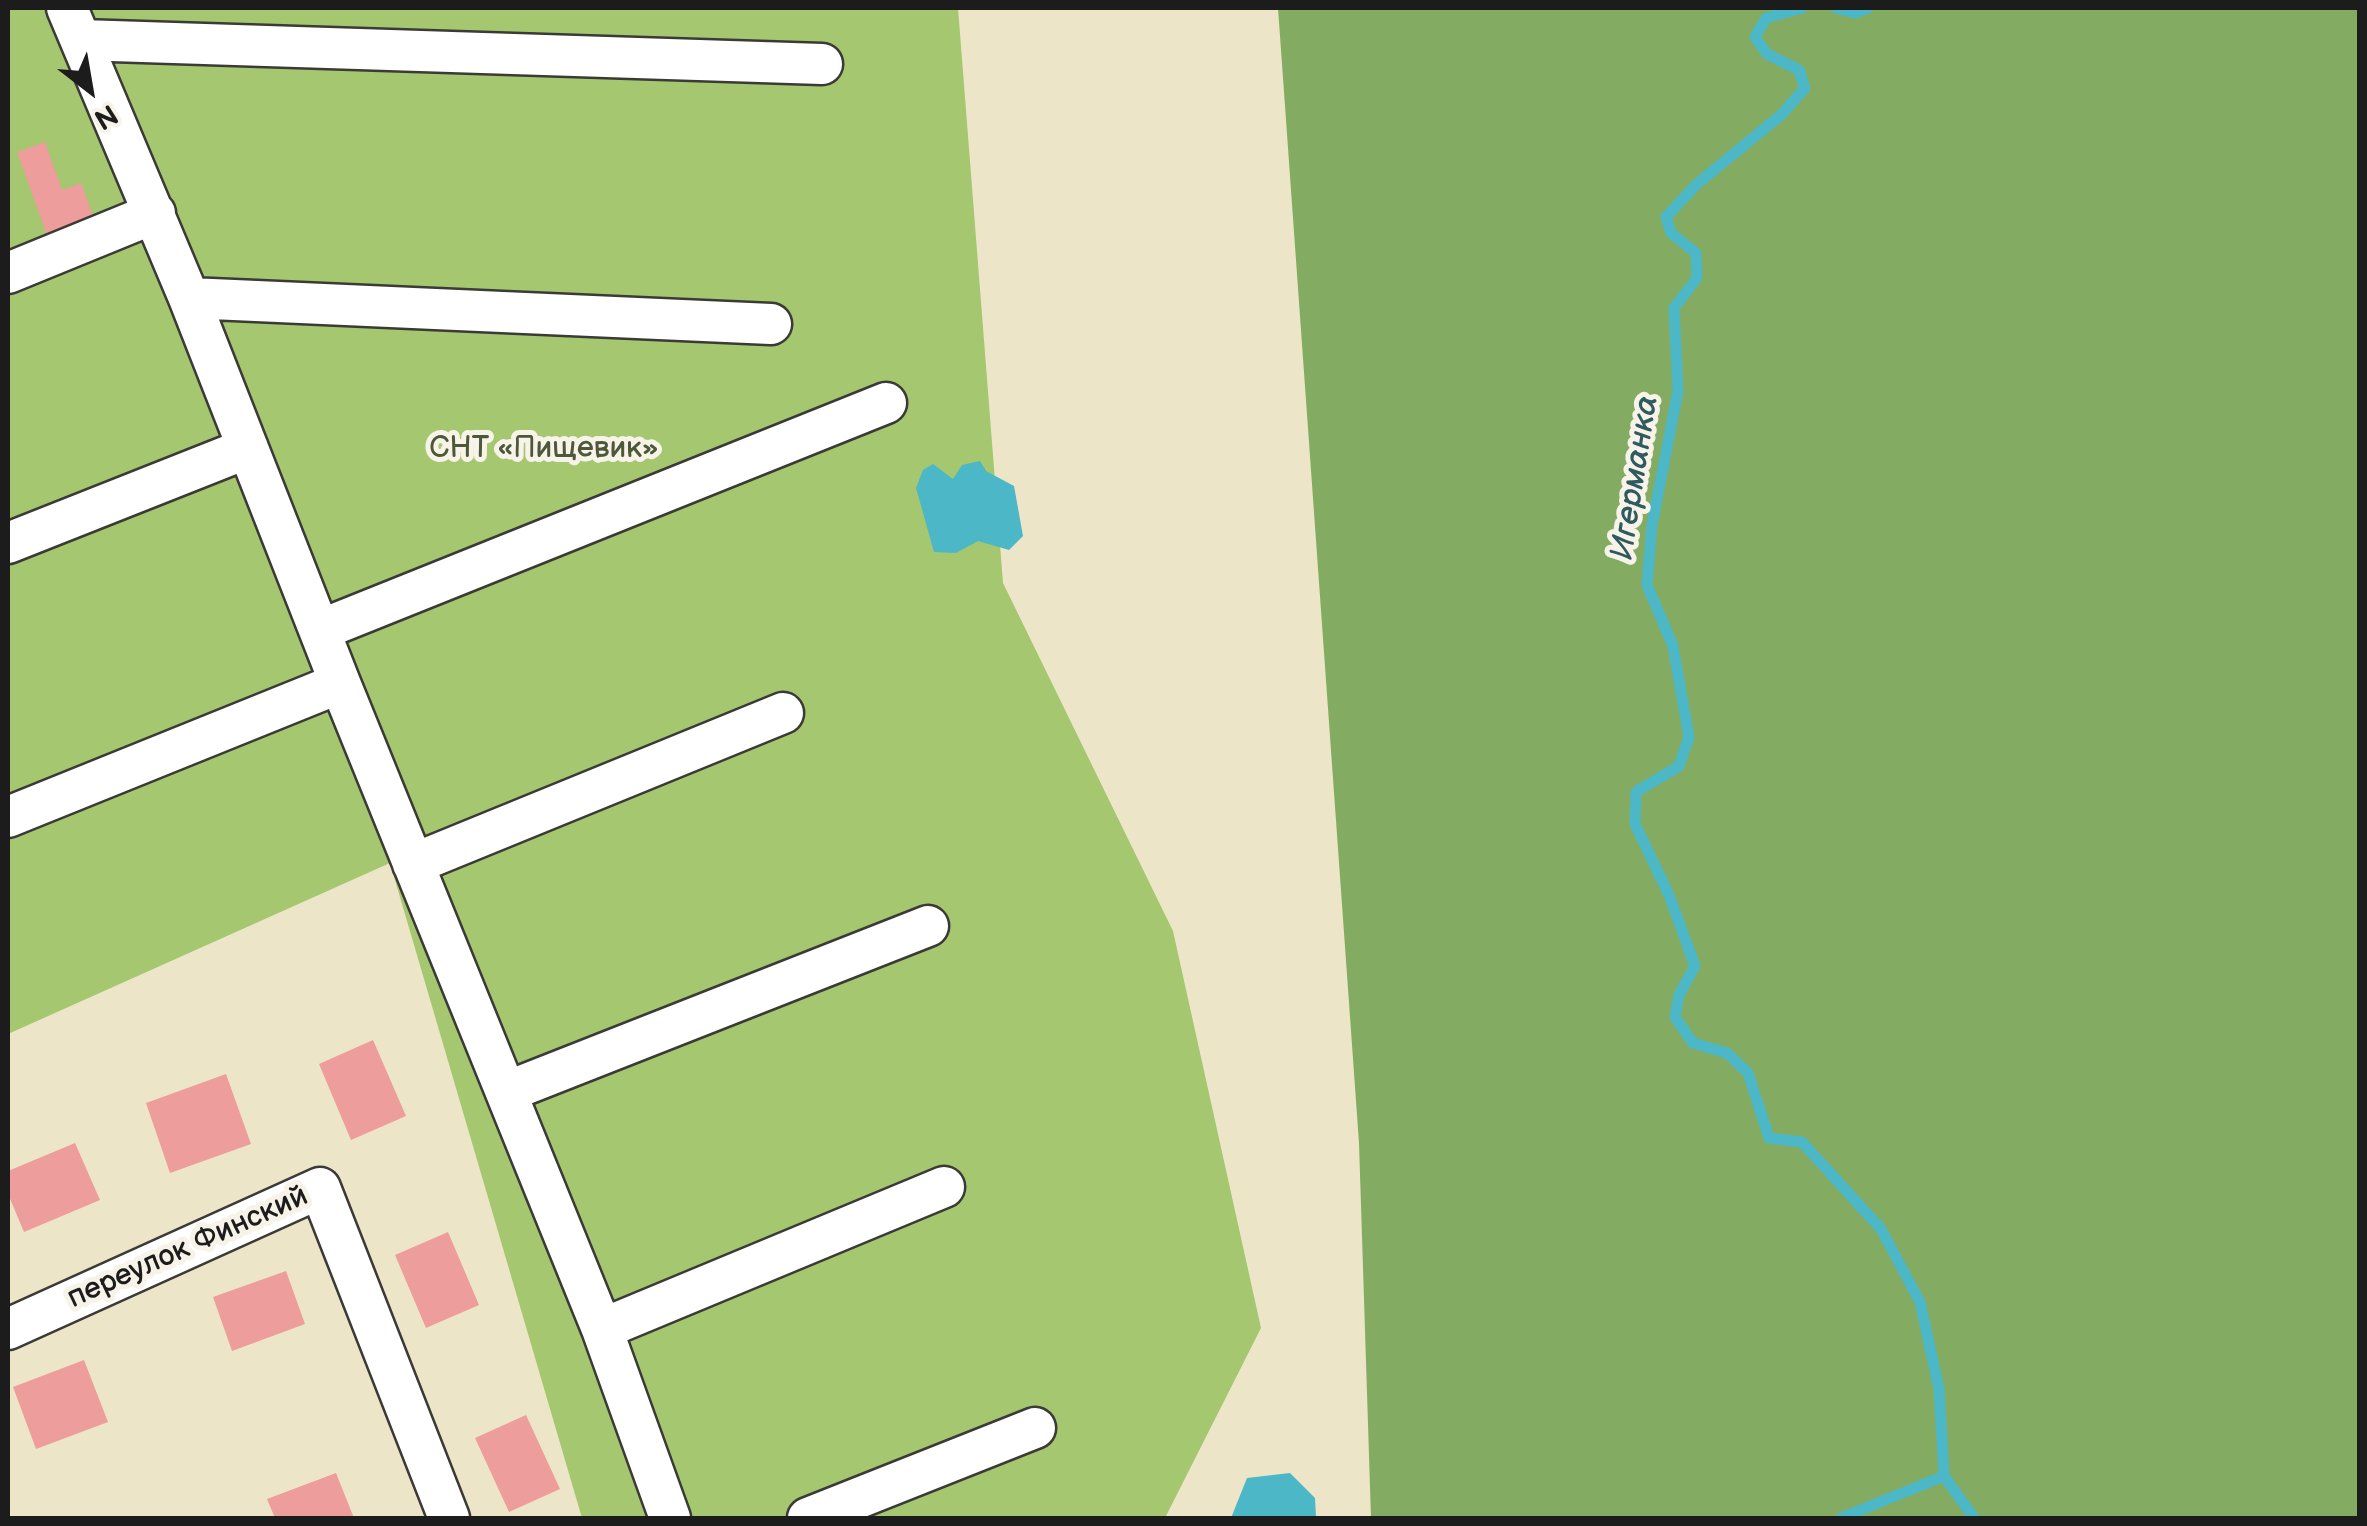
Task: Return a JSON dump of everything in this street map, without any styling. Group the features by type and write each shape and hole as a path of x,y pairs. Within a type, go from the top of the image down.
{"street":[{"path":"670,1518 602,1329 340,683 190,298 74,24 822,64"},
{"path":"8,273 155,214"},
{"path":"190,298 771,324"},
{"path":"320,630 886,404"},
{"path":"8,543 248,448"},
{"path":"8,818 340,683"},
{"path":"414,864 784,713"},
{"path":"506,1092 928,926"},
{"path":"602,1329 944,1187"},
{"name":"переулок Финский","path":"8,1328 320,1188 449,1518"},
{"path":"808,1518 1035,1428"}],"green space":[{"name":"СНТ «Пищевик»","path":"8,8 958,8 1003,583 1173,931 1261,1328 1165,1518 582,1518 390,863 8,1034"},
{"path":"1278,8 2359,8 2359,1518 1371,1518 1359,1143"}],"water":[{"path":"980,461 986,471 1014,486 1023,536 1009,550 978,541 956,553 934,552 916,488 923,470 933,464 953,479 962,465"},
{"path":"1290,1473 1315,1498 1316,1518 1231,1518 1247,1478"}],"building":[{"path":"45,142 62,190 81,183 96,224 49,241 17,152"},
{"path":"373,1040 406,1116 351,1140 319,1064"},
{"path":"226,1074 251,1144 170,1173 146,1103"},
{"path":"75,1143 100,1200 24,1232 8,1194 8,1171"},
{"path":"448,1232 479,1305 426,1328 395,1255"},
{"path":"286,1271 305,1324 232,1351 213,1297"},
{"path":"84,1360 108,1422 36,1449 13,1387"},
{"path":"526,1415 560,1489 509,1512 475,1438"},
{"path":"336,1473 354,1518 275,1518 267,1499"}],"waterway":[{"name":"Игерманка","path":"1802,8 1766,18 1755,37 1767,54 1799,70 1805,88 1781,115 1697,184 1666,217 1671,233 1696,253 1697,278 1674,308 1678,391 1652,525 1647,585 1673,646 1689,737 1679,766 1636,792 1635,824 1669,895 1695,966 1679,995 1675,1017 1693,1043 1727,1053 1748,1073 1769,1138 1802,1142 1881,1229 1920,1302 1939,1389 1944,1476 1974,1518"},
{"name":"Игерманка","path":"1836,8 1855,13 1868,8"},
{"path":"1841,1518 1944,1476"}]}
